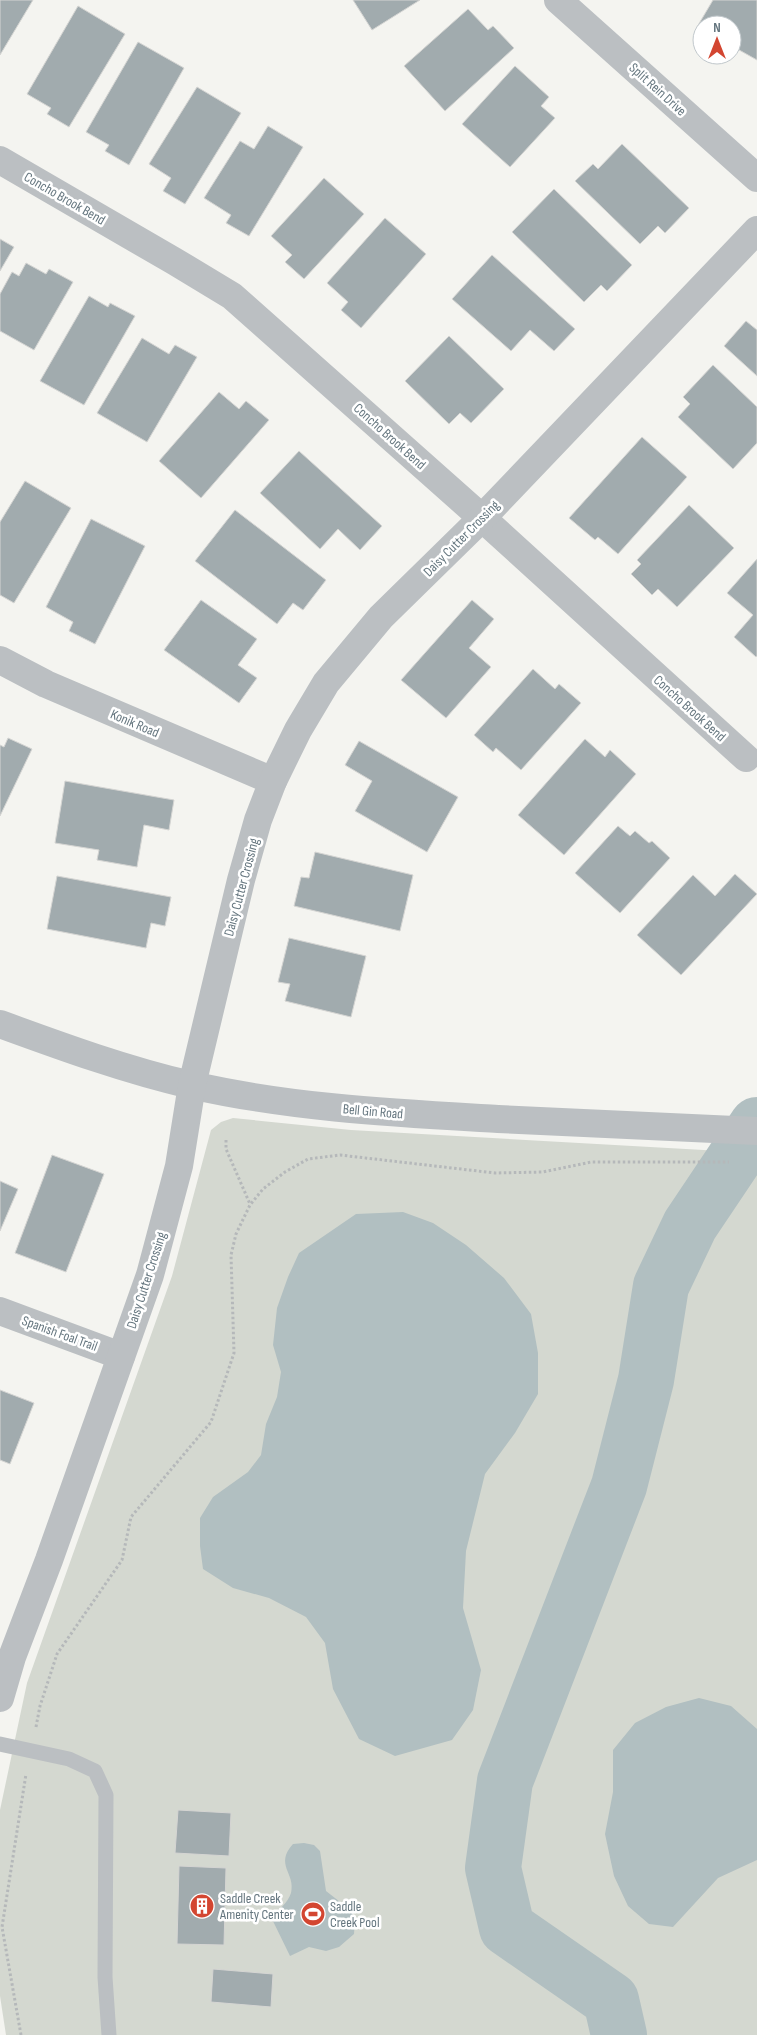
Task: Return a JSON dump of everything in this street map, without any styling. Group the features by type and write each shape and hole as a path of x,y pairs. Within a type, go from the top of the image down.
{"street":[{"name":"Split Rein Drive","path":"558,0 757,178"},
{"name":"Concho Brook Bend","path":"0,160 232,296 482,518 746,758"},
{"name":"Daisy Cutter Crossing","path":"0,1698 12,1657 49,1560 150,1275 178,1166 192,1085 241,880 258,820 273,781 298,730 326,684 381,616 482,518 757,230"},
{"name":"Konik Road","path":"0,660 46,684 273,781"},
{"name":"Bell Gin Road","path":"0,1024 89,1057 192,1085 286,1101 386,1113 757,1131"},
{"name":"Spanish Foal Trail","path":"0,1310 121,1356"}],"lane":[{"path":"0,1744 69,1759 95,1771 106,1795 105,1977 109,2035"}],"path":[{"path":"226,1140 226,1149 250,1205"},
{"path":"36,1729 40,1706 56,1654 122,1560 131,1517 211,1422 234,1354 231,1255 236,1234 250,1205 263,1189 284,1172 308,1159 340,1155 495,1173 543,1172 592,1162 732,1162"},
{"path":"21,2035 2,1927 27,1769"}],"shaded area":[{"path":"233,1118 351,1130 757,1153 757,2035 6,2035 0,1996 0,1810 27,1683 172,1276 211,1130 221,1122"},
{"path":"403,1212 433,1223 466,1245 504,1278 531,1314 538,1353 538,1394 515,1433 485,1474 466,1551 463,1608 481,1670 473,1710 452,1740 395,1756 359,1739 333,1689 325,1643 306,1617 269,1598 233,1588 203,1569 200,1546 200,1518 213,1497 248,1472 261,1455 266,1424 277,1397 281,1372 273,1345 277,1308 299,1253 356,1214"},
{"path":"699,1698 731,1706 757,1729 757,1860 718,1878 673,1927 649,1924 628,1906 614,1876 605,1834 613,1792 613,1750 635,1723 666,1707"},
{"path":"304,1843 314,1845 320,1851 326,1891 349,1909 355,1918 354,1934 339,1947 326,1951 309,1947 290,1956 271,1917 290,1897 292,1886 285,1863 288,1851 293,1844"}],"building":[{"path":"0,0 33,0 0,55"},
{"path":"353,0 420,0 372,30"},
{"path":"713,0 757,0 757,60 742,52 742,15 704,15"},
{"path":"78,6 125,34 69,127 47,114 51,108 27,94"},
{"path":"468,9 488,30 493,26 514,48 445,111 404,66"},
{"path":"138,42 184,68 129,165 105,151 109,145 86,132"},
{"path":"515,66 549,97 541,106 555,118 510,167 462,124"},
{"path":"197,87 241,113 185,204 163,191 171,178 149,164"},
{"path":"268,126 303,147 249,236 226,223 231,215 204,198 240,141 254,149"},
{"path":"622,144 689,208 665,233 658,226 640,244 575,181 593,164 598,169"},
{"path":"324,178 364,214 304,279 285,262 292,255 271,236"},
{"path":"554,189 632,265 607,291 601,285 584,302 512,232"},
{"path":"385,218 426,254 361,328 341,310 348,302 327,283"},
{"path":"0,239 14,247 0,271"},
{"path":"492,255 575,329 554,351 530,330 511,351 452,299"},
{"path":"26,263 46,274 49,269 73,282 34,350 0,331 0,294 12,272 19,276"},
{"path":"89,296 108,307 110,303 135,316 84,405 40,381"},
{"path":"746,321 757,330 757,376 724,346"},
{"path":"449,336 504,389 471,423 460,413 449,424 405,381"},
{"path":"142,338 169,354 175,345 197,357 147,442 97,413"},
{"path":"713,365 757,407 757,443 733,469 678,417 690,404 683,397"},
{"path":"219,392 239,409 246,401 269,420 201,498 159,461"},
{"path":"642,437 687,477 618,554 598,537 595,540 569,518"},
{"path":"299,451 382,526 360,550 338,529 320,549 260,493"},
{"path":"25,481 71,508 14,603 0,595 0,522"},
{"path":"689,505 734,548 677,607 658,589 652,595 631,574 641,564 637,560"},
{"path":"235,510 326,580 303,610 293,603 277,624 195,561"},
{"path":"91,519 145,546 95,644 69,631 73,622 46,607"},
{"path":"757,559 756,657 734,637 753,615 727,593"},
{"path":"201,600 257,639 238,665 257,678 239,703 164,650"},
{"path":"472,600 494,619 469,648 491,667 446,718 401,680"},
{"path":"533,669 555,689 559,684 581,703 521,770 496,748 493,752 474,735"},
{"path":"8,738 32,749 0,816 0,745 4,747"},
{"path":"585,739 605,757 610,750 636,774 564,855 518,815"},
{"path":"359,741 458,797 427,852 355,811 372,781 345,765"},
{"path":"65,781 174,800 169,830 144,825 137,867 97,860 99,850 55,843"},
{"path":"618,826 630,836 635,831 649,843 652,841 670,858 620,913 575,873"},
{"path":"315,852 413,875 400,931 294,906 301,877 309,878"},
{"path":"735,874 757,894 681,975 637,935 693,875 715,896"},
{"path":"57,876 171,897 165,926 151,923 146,948 47,929"},
{"path":"289,938 366,956 351,1017 285,1001 290,984 278,982"},
{"path":"52,1155 104,1174 66,1272 15,1253"},
{"path":"0,1181 18,1189 0,1231"},
{"path":"0,1390 34,1403 10,1464 0,1460"},
{"path":"178,1810 231,1813 229,1856 175,1853"},
{"name":"Saddle Creek Amenity Center","path":"179,1866 226,1868 224,1945 177,1944"},
{"path":"213,1969 273,1974 271,2007 211,2002"}],"waterway":[{"path":"619,2035 611,2000 507,1928 493,1868 505,1781 619,1486 646,1380 661,1286 690,1225 757,1125"}],"place":[{"name":"Saddle Creek Amenity Center","path":"202,1906"},
{"name":"Saddle Creek Pool","path":"313,1914"}]}
